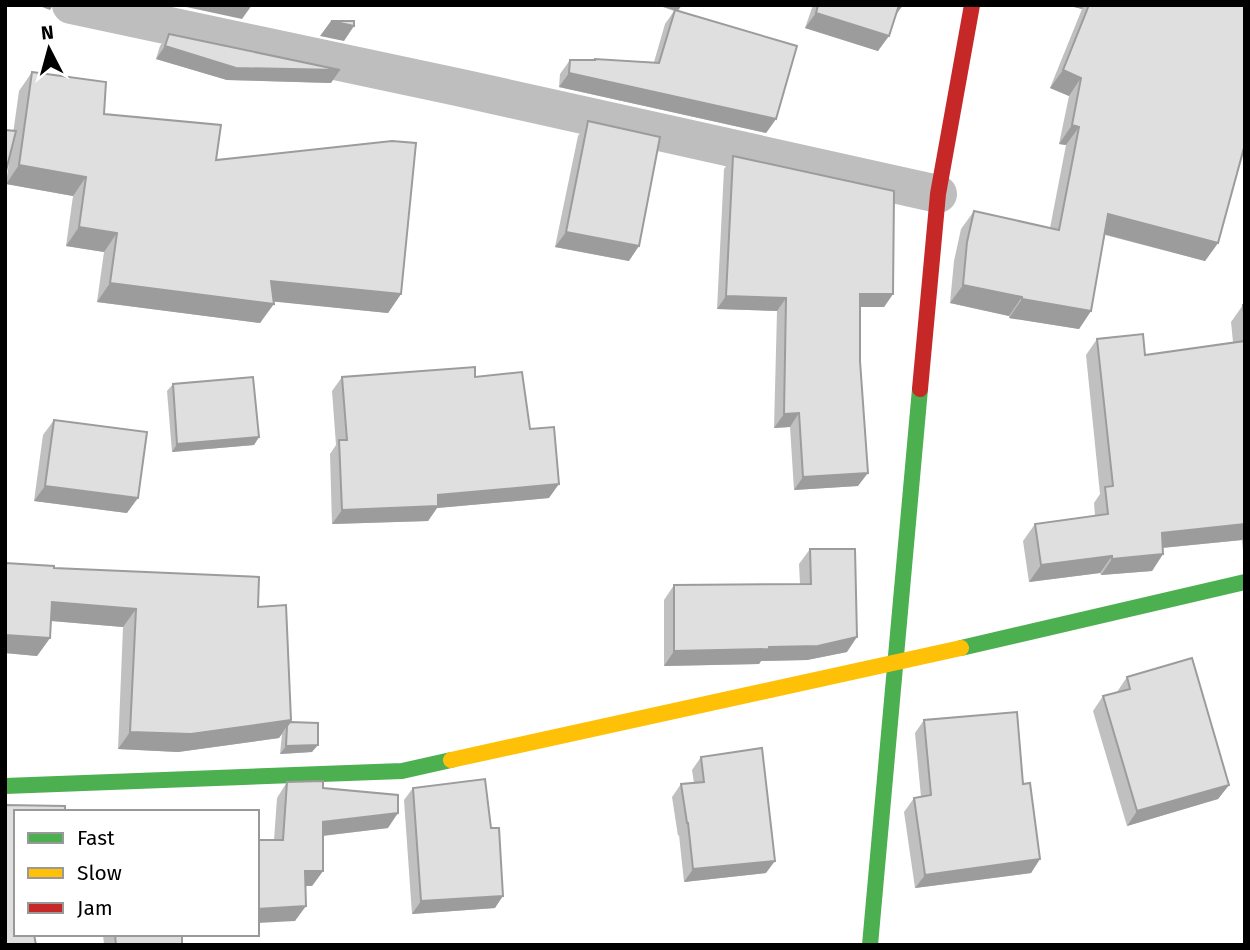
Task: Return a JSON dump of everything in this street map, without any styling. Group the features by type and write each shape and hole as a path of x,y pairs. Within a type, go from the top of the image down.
{"street":[{"path":"71,5 457,87 937,194"},
{"path":"870,945 937,194 972,5"},
{"path":"5,786 402,771 894,664 1245,582"}],"building":[{"path":"818,5 899,5 889,36 816,13"},
{"path":"1089,5 1245,5 1245,144 1218,243 1108,214 1091,311 963,285 967,242 974,211 1059,230 1079,127 1072,125 1081,78 1063,70"},
{"path":"675,10 797,46 776,119 569,73 570,60 659,63"},
{"path":"331,21 354,21 354,26"},
{"path":"169,34 340,70 236,68 165,46"},
{"path":"32,72 106,82 104,114 221,125 216,160 392,141 416,143 401,294 271,281 274,304 110,283 117,233 79,227 86,177 19,165"},
{"path":"588,121 660,137 639,246 566,232"},
{"path":"5,130 16,131 5,175"},
{"path":"733,156 894,191 893,294 860,294 860,361 868,473 803,477 799,413 784,414 786,298 726,296"},
{"path":"1143,334 1145,355 1245,341 1245,524 1162,533 1163,554 1112,559 1112,556 1041,565 1035,524 1108,514 1105,487 1113,486 1097,339"},
{"path":"475,367 475,377 522,372 530,429 554,427 559,484 438,495 438,506 342,510 339,440 347,440 342,377"},
{"path":"253,377 259,437 177,444 173,384"},
{"path":"54,420 147,432 138,498 45,486"},
{"path":"810,549 855,549 857,637 818,646 674,651 674,585 811,584"},
{"path":"5,563 54,568 259,577 258,607 286,605 291,720 191,734 130,732 136,609 52,602 50,638 5,635"},
{"path":"1192,658 1229,785 1137,811 1103,696 1130,689 1127,677"},
{"path":"1017,712 1023,784 1030,783 1040,859 925,875 914,798 931,795 924,720"},
{"path":"290,722 318,723 318,745 286,746 287,726"},
{"path":"762,748 775,861 693,869 681,784 704,782 701,757"},
{"path":"485,779 491,828 499,828 503,896 421,901 413,788"},
{"path":"323,781 323,788 398,795 398,813 323,822 323,871 305,871 306,906 259,909 259,840 283,840 287,782"},
{"path":"5,805 65,806 65,810 14,810 14,936 34,936 36,945 5,945"},
{"path":"115,936 182,936 182,945 116,945"}],"traffic: fast":[{"path":"870,945 920,389"},
{"path":"961,648 1245,582"},
{"path":"5,786 402,771 451,760"}],"traffic: slow":[{"path":"451,760 961,648"}],"traffic: jam":[{"path":"920,389 938,194 972,5"}]}
